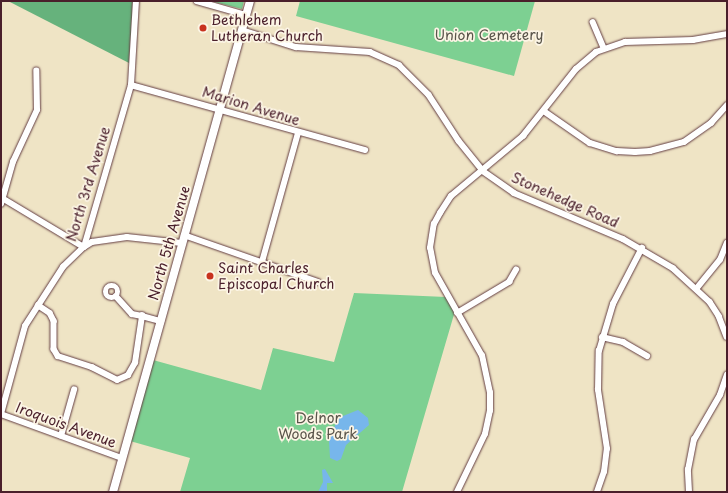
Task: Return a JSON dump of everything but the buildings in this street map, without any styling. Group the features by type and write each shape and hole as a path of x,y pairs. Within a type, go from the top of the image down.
{"main road":[{"name":"North 5th Avenue","path":"113,492 250,1"}],"street":[{"name":"North 3rd Avenue","path":"1,414 25,326 64,265 84,247 131,85 136,1"},
{"path":"197,1 246,15"},
{"path":"593,22 604,48"},
{"name":"Stonehedge Road","path":"242,30 296,47 370,52 399,65 429,95 459,142 483,171 514,193 642,248 673,268 697,288 719,316 727,337"},
{"path":"457,492 485,434 490,411 490,393 482,356 435,273 430,248 431,237 434,224 445,203 514,145 544,111 576,69 604,48 625,42 707,38 727,34"},
{"path":"36,71 37,110 13,162 3,201 84,247 92,242 127,237 183,239 262,262 318,282"},
{"name":"Marion Avenue","path":"131,85 221,109 298,133 365,150"},
{"path":"544,111 590,143 617,151 635,152 668,147 684,142 711,123 727,105"},
{"path":"262,262 298,133"},
{"path":"697,288 720,260 727,243"},
{"path":"597,492 604,472 607,449 597,378 602,337 613,304 642,248"},
{"path":"457,313 509,282 516,270"},
{"path":"116,296 132,314 161,321"},
{"path":"38,305 50,313 54,320 54,349 58,356 92,367 117,380 128,374 135,363 142,316"},
{"path":"602,337 623,342 647,356"},
{"path":"689,492 688,470 694,440 720,395 727,375"},
{"path":"61,436 74,390"},
{"name":"Iroquois Avenue","path":"1,414 122,458"}],"green space":[{"path":"8,1 133,1 129,63"},
{"path":"210,1 244,1 242,9"},
{"name":"Union Cemetery","path":"300,1 535,1 514,76 296,16"},
{"name":"Delnor Woods Park","path":"354,293 446,297 455,311 402,492 180,492 190,458 130,441 153,360 261,390 273,348 334,362"}],"water":[{"path":"358,410 368,418 369,425 346,445 341,459 337,461 330,458 329,441 338,418"},
{"path":"325,469 333,483 327,483 327,492 318,492 323,482 322,470"}],"place":[{"name":"Bethlehem Lutheran Church","path":"203,28"},
{"name":"Saint Charles Episcopal Church","path":"210,276"}]}
